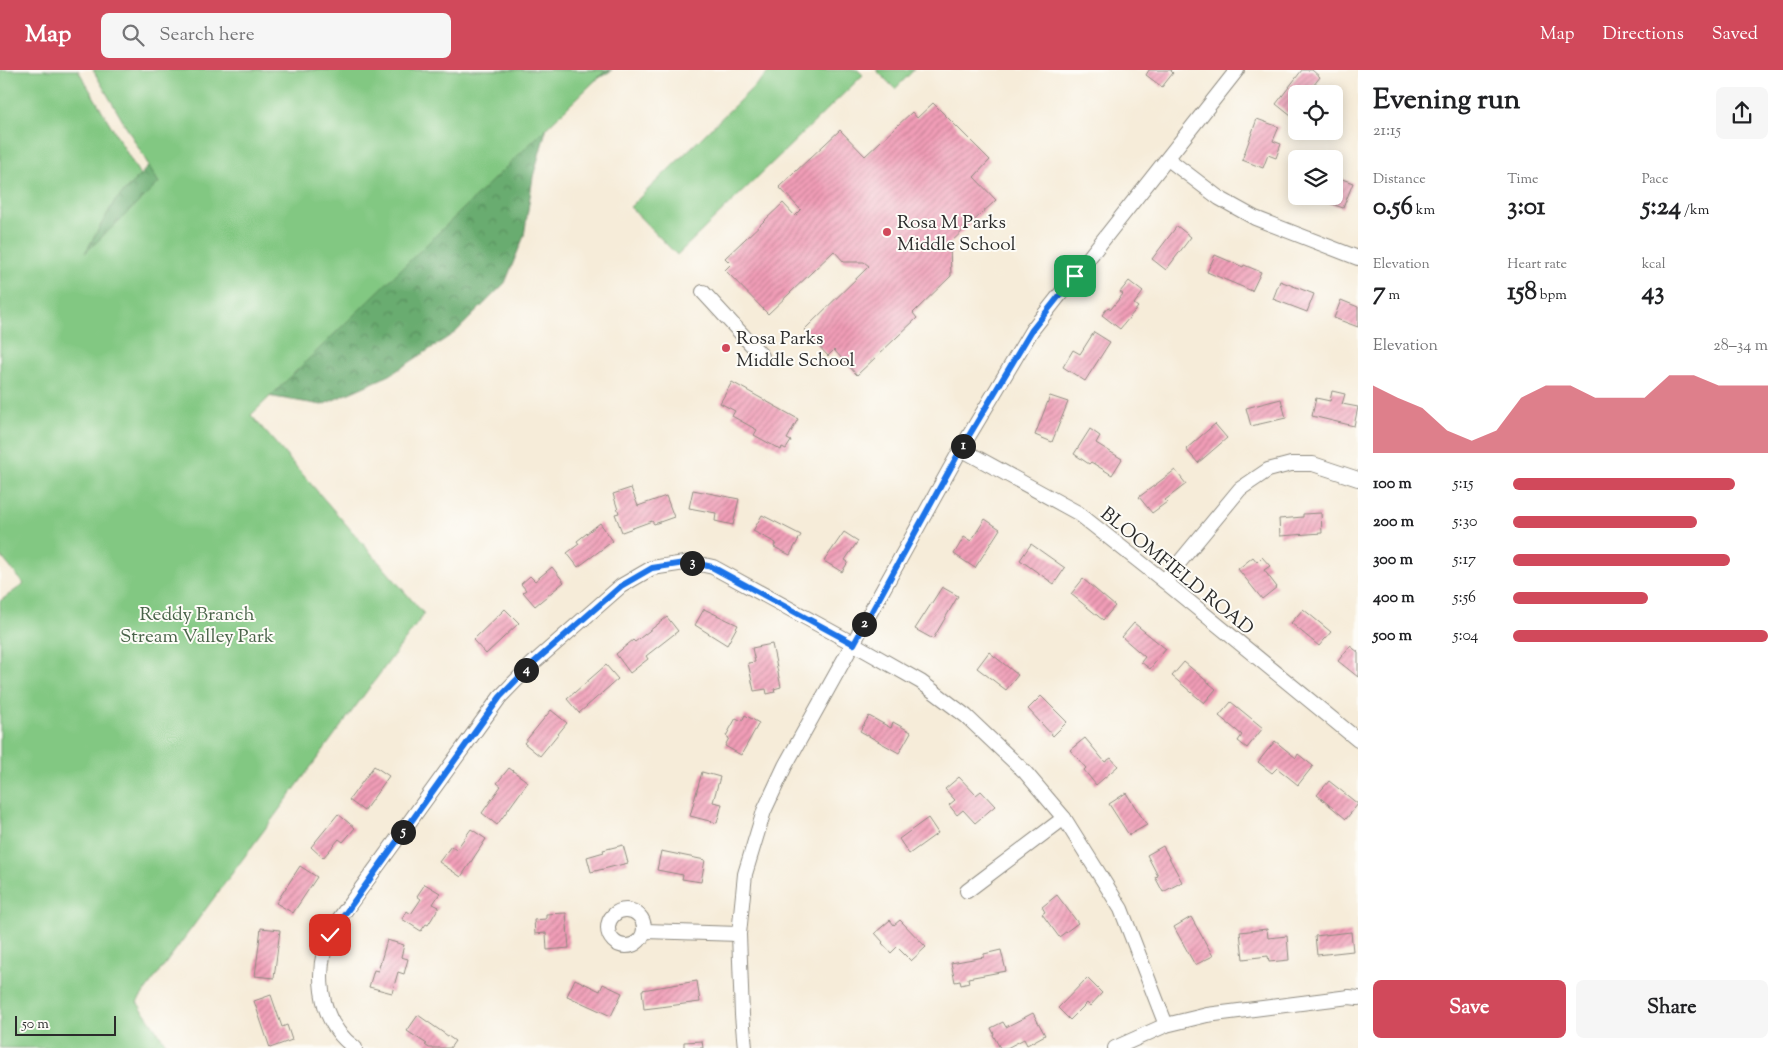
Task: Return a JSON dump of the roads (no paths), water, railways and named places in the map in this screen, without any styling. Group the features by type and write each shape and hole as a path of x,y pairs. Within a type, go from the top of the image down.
{"street":[{"path":"745,1048 738,934 745,874 764,811 785,766 961,449 1032,330 1237,70"},
{"path":"1168,159 1219,198 1255,218 1358,258"},
{"path":"703,292 762,356"},
{"name":"BLOOMFIELD ROAD","path":"961,449 1078,513 1358,740"},
{"path":"1164,581 1240,489 1268,470 1291,464 1313,464 1358,479"},
{"path":"355,1048 341,1036 334,1026 322,992 322,959 325,944 334,926 500,697 531,665 621,586 652,568 691,562 712,567 921,682 966,716 1025,772 1064,818 1121,909 1166,1025"},
{"path":"967,892 1064,818"},
{"path":"645,931 738,934"},
{"path":"1115,1048 1166,1025 1207,1015 1349,997 1358,998"}],"place":[{"name":"Rosa M Parks Middle School","path":"887,232"},
{"name":"Rosa Parks Middle School","path":"726,348"}],"park label":[{"name":"Reddy Branch Stream Valley Park","path":"197,624"}]}
